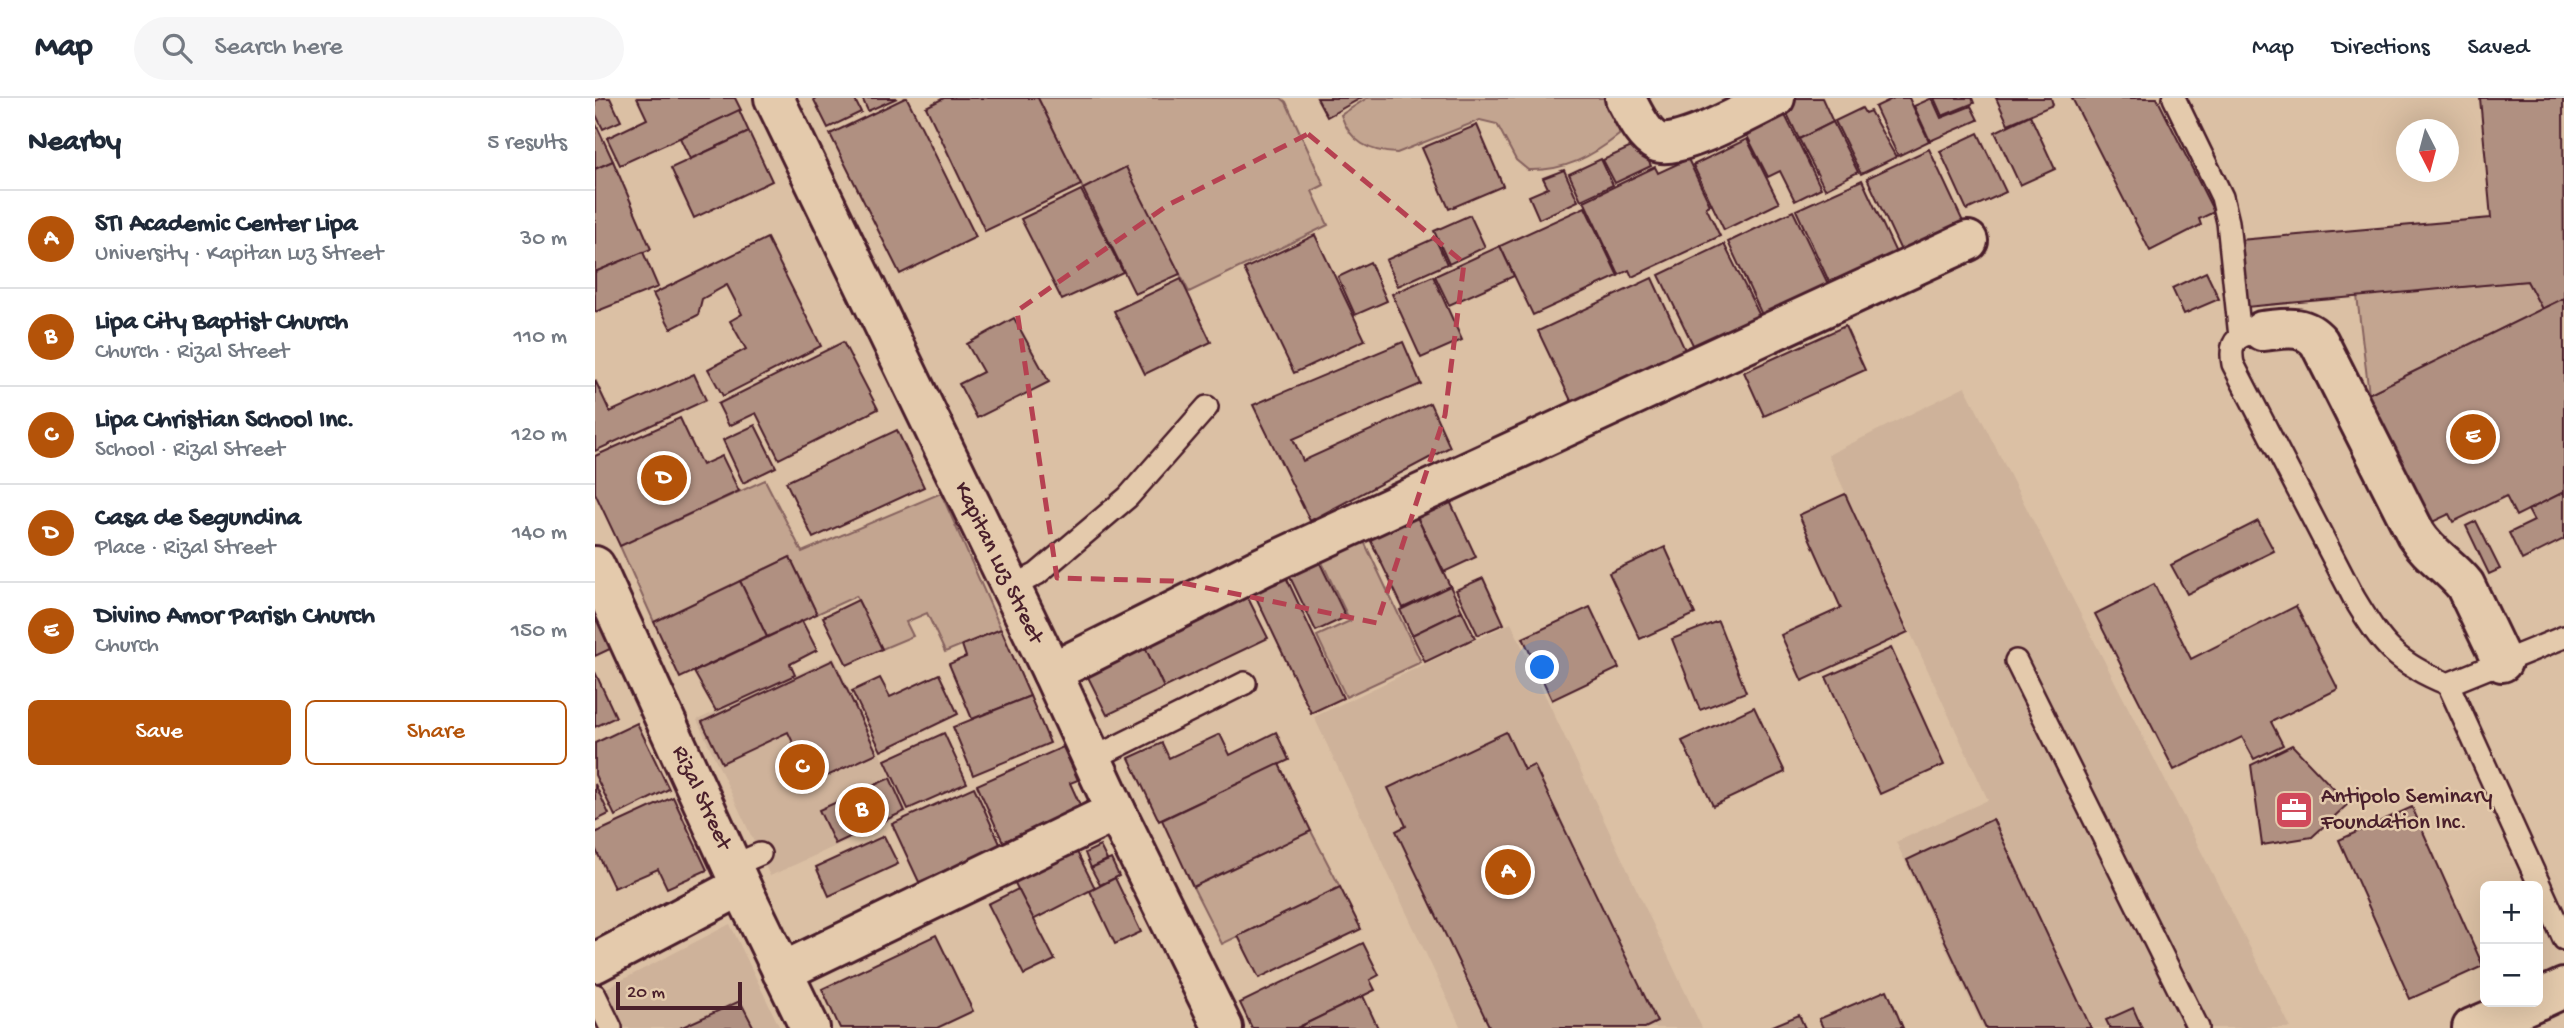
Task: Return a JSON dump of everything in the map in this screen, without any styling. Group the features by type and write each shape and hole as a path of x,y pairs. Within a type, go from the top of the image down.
{"street":[{"name":"Kapitan Luz Street","path":"774,98 1223,1028"},
{"path":"1625,98 1649,136 1660,143 1673,144 1686,141 1775,98"},
{"path":"1052,672 1262,567 1968,241"},
{"path":"2251,334 2303,328 2312,333 2319,342 2416,534 2432,555 2465,584 2502,662"},
{"name":"Rizal Street","path":"595,566 745,868 782,972 810,1028"},
{"path":"782,972 1116,811"},
{"path":"595,963 745,868"},
{"path":"2543,998 2564,989"},
{"path":"2472,1028 2521,1007"}],"lane":[{"path":"2174,98 2222,197 2228,222 2251,334 2232,350 2233,364 2240,380 2354,598 2390,650 2409,666 2448,684 2564,939"},
{"path":"1010,588 1037,574 1128,496 1207,407"},
{"path":"2448,684 2564,637"},
{"path":"2016,661 2198,1028"},
{"path":"1092,759 1245,684"},
{"path":"595,995 611,1028"}],"highlighted area":[{"path":"1308,134 1464,263 1445,415 1377,623 1173,581 1057,578 1017,311 1168,205"}],"shaded area":[{"path":"1038,98 1281,98 1286,102 1324,185 1312,191 1328,225 1189,292 1126,168 1083,189"},
{"path":"1367,98 1610,98 1619,116 1619,135 1577,161 1541,170 1528,170 1516,160 1497,124 1480,120 1397,153 1387,152 1369,148 1355,139 1341,115"},
{"path":"2527,281 2542,309 2369,394 2357,296"},
{"path":"1965,387 2291,1028 1983,1028 1896,842 1988,800 1828,455"},
{"path":"765,480 802,552 941,493 1001,629 945,652 927,613 906,622 913,636 882,649 856,596 817,614 790,557 654,622 620,546"},
{"path":"1361,535 1421,662 1346,697 1317,636 1350,621 1319,556"},
{"path":"1511,623 1702,1028 1461,1028 1314,717"},
{"path":"834,657 908,813 770,876 697,720"},
{"path":"1311,831 1340,887 1222,944 1193,887"},
{"path":"730,924 780,1028 595,1028 595,994"}],"building":[{"path":"610,98 621,121 603,129 595,113 595,101"},
{"path":"637,98 735,98 741,110 620,165 607,138 647,119"},
{"path":"813,98 854,98 861,112 828,128"},
{"path":"862,98 897,98 868,111"},
{"path":"905,98 976,237 900,274 830,134"},
{"path":"944,98 1038,98 1081,185 985,231 926,107"},
{"path":"1317,98 1361,98 1327,117"},
{"path":"1792,98 1822,98 1833,122 1799,139 1782,103"},
{"path":"1894,98 1909,98 1929,141 1898,156 1875,107"},
{"path":"1932,98 1941,118 1971,106 1978,120 1930,141 1914,106"},
{"path":"1934,98 1972,98 1974,103 1942,116"},
{"path":"1996,98 2051,98 2053,105 2008,124"},
{"path":"2072,98 2157,98 2214,212 2199,219 2201,225 2150,251"},
{"path":"2480,98 2563,98 2564,298 2542,309 2527,281 2246,307 2240,240 2491,218"},
{"path":"1780,105 1821,188 1795,201 1780,171 1768,177 1741,124"},
{"path":"1862,108 1865,113 1870,111 1896,157 1861,174 1835,121"},
{"path":"739,110 749,132 690,159 680,138"},
{"path":"2030,115 2055,169 2020,185 1995,132"},
{"path":"595,122 613,161 595,169"},
{"path":"1833,122 1858,172 1825,189 1799,139"},
{"path":"1477,125 1503,186 1449,209 1422,148"},
{"path":"749,132 772,181 694,218 671,168"},
{"path":"1978,133 2006,192 1967,210 1940,151"},
{"path":"1747,139 1779,203 1724,230 1693,165"},
{"path":"1640,143 1651,166 1615,183 1603,160"},
{"path":"1929,149 1965,226 1903,255 1867,178"},
{"path":"1601,159 1613,185 1581,200 1569,174"},
{"path":"1688,159 1710,205 1706,207 1720,236 1632,277 1629,270 1619,275 1584,201 1655,167 1658,173"},
{"path":"613,161 651,249 595,272 595,169"},
{"path":"1126,167 1180,274 1135,294 1083,189"},
{"path":"1564,170 1578,201 1539,219 1529,196 1548,188 1543,178"},
{"path":"1862,180 1897,255 1831,286 1796,210"},
{"path":"1081,190 1123,272 1062,300 1021,219"},
{"path":"1585,207 1618,276 1533,315 1500,246"},
{"path":"1793,211 1829,286 1763,317 1728,242"},
{"path":"1470,215 1485,247 1449,264 1434,231"},
{"path":"1315,235 1365,340 1294,373 1244,269"},
{"path":"767,238 821,346 723,396 708,369 746,349 730,321 742,314 727,285 702,299 698,315 671,329 653,294"},
{"path":"1435,238 1447,264 1398,286 1386,260"},
{"path":"1724,244 1761,318 1695,349 1659,275"},
{"path":"1500,246 1514,276 1449,305 1435,276"},
{"path":"643,252 658,287 595,312 595,272"},
{"path":"1370,262 1387,301 1355,315 1338,277"},
{"path":"2206,272 2219,299 2184,314 2172,288"},
{"path":"1433,276 1462,340 1421,358 1392,294"},
{"path":"1652,278 1686,352 1573,405 1538,331"},
{"path":"1181,279 1211,342 1145,374 1114,311"},
{"path":"2564,298 2564,492 2516,516 2506,496 2453,522 2449,514 2426,525 2362,397"},
{"path":"1014,318 1049,382 977,418 959,384 983,372 967,344"},
{"path":"1845,326 1865,370 1764,416 1744,372"},
{"path":"843,342 878,409 779,459 756,413 729,426 718,404"},
{"path":"1403,342 1421,384 1293,439 1303,461 1430,403 1450,447 1310,521 1253,405"},
{"path":"694,374 706,400 595,451 595,380 610,412"},
{"path":"680,418 702,465 722,456 739,491 620,546 595,493 595,456"},
{"path":"755,425 776,467 743,483 723,440"},
{"path":"897,430 924,487 813,538 786,482"},
{"path":"2564,492 2564,539 2522,560 2509,533 2534,521 2528,510"},
{"path":"1845,494 1908,632 1802,681 1781,635 1841,608 1799,515"},
{"path":"1449,499 1476,557 1444,572 1416,515"},
{"path":"1416,515 1450,586 1403,608 1369,537"},
{"path":"2258,521 2274,551 2187,594 2171,565"},
{"path":"2476,521 2500,569 2489,574 2466,526"},
{"path":"1665,547 1695,614 1640,639 1609,573"},
{"path":"790,557 817,614 767,637 740,581"},
{"path":"1318,559 1346,617 1316,631 1288,573"},
{"path":"1285,575 1343,698 1311,713 1253,591"},
{"path":"1483,578 1504,624 1478,635 1456,590"},
{"path":"740,581 767,637 680,678 654,622"},
{"path":"2154,584 2191,659 2296,606 2338,689 2271,722 2283,745 2254,759 2242,737 2174,770 2095,614"},
{"path":"1450,586 1462,611 1412,635 1400,610"},
{"path":"1247,596 1268,638 1164,688 1144,645"},
{"path":"858,600 882,649 847,665 823,617"},
{"path":"1590,607 1619,668 1552,700 1523,638"},
{"path":"1462,611 1475,638 1425,662 1412,635"},
{"path":"595,613 612,648 595,656"},
{"path":"802,621 817,650 790,664 795,675 716,711 694,672"},
{"path":"1718,621 1746,692 1700,710 1672,639"},
{"path":"1001,629 1030,696 972,719 949,664 966,657 962,645"},
{"path":"1144,645 1164,688 1107,715 1086,673"},
{"path":"1891,648 1944,765 1880,794 1826,677"},
{"path":"833,660 877,753 812,783 788,732 722,763 702,722"},
{"path":"595,672 616,717 595,727"},
{"path":"939,674 958,714 881,751 852,691 880,678 890,697"},
{"path":"1030,696 1050,743 973,775 953,727"},
{"path":"1754,707 1785,772 1713,806 1682,741"},
{"path":"637,723 669,789 615,816 595,775 595,743"},
{"path":"1276,732 1289,760 1159,821 1129,758 1162,743 1169,758 1220,734 1230,755"},
{"path":"1506,732 1524,770 1534,765 1657,1022 1645,1028 1490,1028 1396,831 1406,826 1388,788"},
{"path":"944,733 967,783 908,809 885,760"},
{"path":"2292,745 2348,804 2312,837 2262,845 2251,765"},
{"path":"1063,747 1078,780 1070,783 1081,807 1003,842 977,785"},
{"path":"1279,764 1311,831 1193,887 1162,820"},
{"path":"890,778 905,811 835,844 819,810"},
{"path":"595,784 609,814 595,821"},
{"path":"974,787 1001,846 919,882 892,824"},
{"path":"673,797 707,870 667,888 658,869 614,888 595,848 595,833"},
{"path":"2412,807 2480,959 2480,967 2410,999 2339,840"},
{"path":"1993,819 2091,1028 1986,1028 1907,860"},
{"path":"884,836 898,864 829,896 816,867"},
{"path":"1100,846 1107,860 1091,868 1085,853"},
{"path":"1076,850 1095,888 1033,920 1014,881"},
{"path":"1111,859 1119,876 1100,885 1091,868"},
{"path":"1115,878 1141,932 1115,944 1090,891"},
{"path":"1340,887 1361,929 1259,978 1238,936"},
{"path":"1018,889 1055,960 1024,975 988,904"},
{"path":"936,935 973,1011 937,1028 840,1028 822,989"},
{"path":"1363,943 1379,975 1370,980 1375,990 1297,1028 1252,1028 1240,1003"},
{"path":"1887,990 1903,1028 1823,1028 1819,1019"},
{"path":"1363,996 1378,1028 1297,1028"},
{"path":"740,1001 754,1028 680,1028"},
{"path":"2133,1008 2142,1028 2110,1028 2106,1020"},
{"path":"1799,1015 1805,1028 1768,1028"}],"place":[{"name":"Divino Amor Parish Church","path":"2473,437"},
{"name":"Casa de Segundina","path":"664,478"},
{"name":"Lipa Christian School Inc.","path":"802,767"},
{"name":"Lipa City Baptist Church","path":"862,810"},
{"name":"Antipolo Seminary Foundation Inc.","path":"2294,810"},
{"name":"STI Academic Center Lipa","path":"1508,872"}]}
